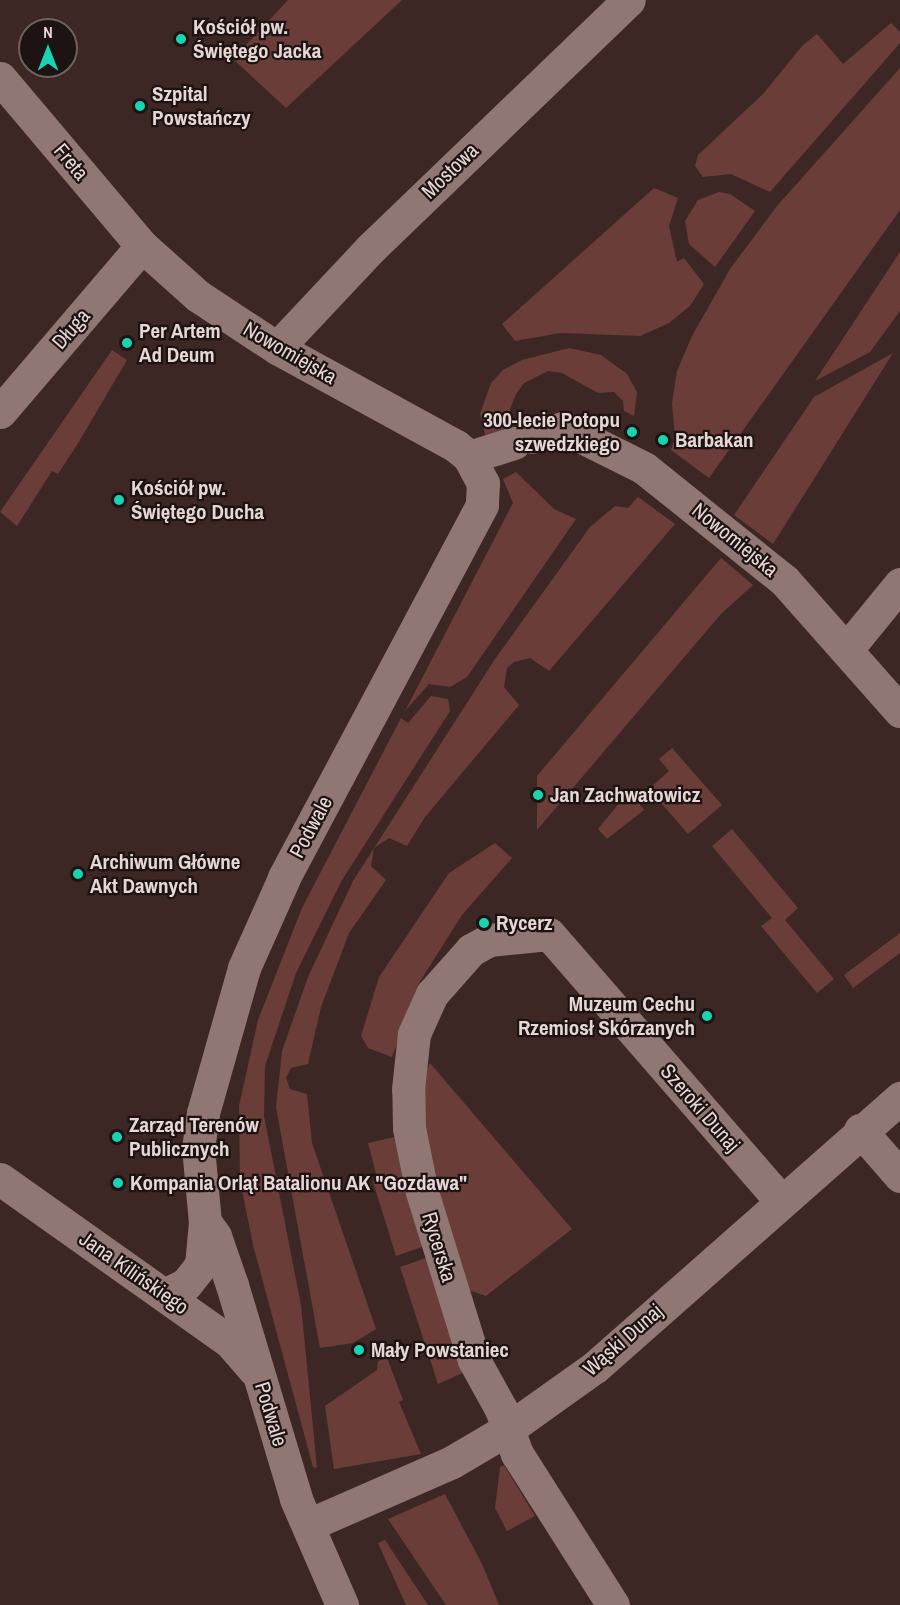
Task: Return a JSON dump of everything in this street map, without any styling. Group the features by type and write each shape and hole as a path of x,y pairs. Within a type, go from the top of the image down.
{"street":[{"name":"Mostowa","path":"277,348 370,249 629,0"},
{"name":"Freta","path":"0,78 142,246"},
{"name":"Nowomiejska","path":"142,246 198,296 277,348 456,446 502,447 564,428 644,468 784,580 900,711"},
{"name":"Długa","path":"0,412 142,246"},
{"name":"Podwale","path":"166,1294 186,1284 201,1265 205,1222 198,1147 244,968 284,878 482,505 483,483 502,447"},
{"path":"847,649 900,584"},
{"name":"Szeroki Dunaj","path":"549,934 781,1201"},
{"name":"Rycerska","path":"549,934 489,940 471,950 432,994 414,1034 410,1057 409,1128 422,1192 474,1360 508,1429 516,1454 613,1605"},
{"name":"Wąski Dunaj","path":"308,1525 452,1462 508,1429 594,1367 860,1130 900,1098"},
{"path":"860,1130 900,1176"},
{"name":"Jana Kilińskiego","path":"0,1179 166,1294 230,1342 260,1377"},
{"name":"Podwale","path":"205,1222 222,1257 296,1499 342,1605"}],"shaded area":[{"path":"288,0 402,0 286,108 233,59"},
{"path":"891,23 900,32 900,43 770,192 731,174 703,177 695,166 698,155 763,94 803,45 817,34 843,64"},
{"path":"900,68 900,210 709,478 671,450 675,438 672,403 677,371 692,336 730,269 777,206"},
{"path":"654,188 678,198 669,226 677,262 684,258 704,284 690,306 669,323 640,336 561,333 515,341 502,324"},
{"path":"719,192 730,194 755,211 715,267 689,244 685,221 698,200"},
{"path":"900,252 900,311 870,352 815,381"},
{"path":"569,348 601,355 627,374 637,392 634,416 624,411 623,401 614,392 598,393 562,373 548,371 524,383 516,394 510,409 511,430 486,437 480,414 491,383 503,370 522,360"},
{"path":"112,350 127,360 58,474 52,471 17,526 0,512"},
{"path":"893,353 773,544 734,515 814,397"},
{"path":"516,472 554,509 576,519 467,677 450,687 429,684 405,711 513,503 503,479"},
{"path":"638,497 675,524 549,671 530,658 514,662 507,668 504,687 519,705 425,817 407,846 389,838 374,848 495,659 590,527 615,506 628,508"},
{"path":"721,558 753,585 721,614 537,830 537,776"},
{"path":"431,696 448,699 450,711 342,880 296,973 265,1066 264,1116 301,1305 317,1468 313,1467 253,1245 240,1180 239,1106 258,1020 302,908 401,718 408,723"},
{"path":"672,748 722,805 688,834 649,789 669,771 659,759"},
{"path":"629,791 644,810 607,839 598,829"},
{"path":"732,829 798,908 785,920 834,979 817,993 761,926 772,918 712,846"},
{"path":"495,843 512,858 462,915 419,983 392,1057 368,1048 361,1036 379,977 449,873"},
{"path":"374,848 371,866 386,880 349,933 321,1007 308,1064 291,1068 286,1078 290,1089 307,1094 312,1143 376,1329 353,1343 320,1348 276,1107 282,1051 308,977 353,881"},
{"path":"900,933 900,953 853,988 844,975"},
{"path":"430,1063 572,1229 486,1296 466,1289 417,1115 421,1082"},
{"path":"395,1137 422,1247 396,1256 373,1182 377,1177 368,1143"},
{"path":"426,1258 469,1370 438,1384 400,1267"},
{"path":"387,1358 403,1400 399,1402 421,1454 334,1469 325,1406 377,1370 378,1361"},
{"path":"504,1465 535,1516 507,1531 495,1508 500,1467"},
{"path":"445,1494 482,1564 499,1605 446,1605 388,1519"},
{"path":"385,1540 428,1605 406,1605 378,1543"}],"place":[{"name":"Kościół pw. Świętego Jacka","path":"181,39"},
{"name":"Szpital Powstańczy","path":"140,106"},
{"name":"Per Artem Ad Deum","path":"127,343"},
{"name":"300-lecie Potopu szwedzkiego","path":"632,432"},
{"name":"Barbakan","path":"663,440"},
{"name":"Kościół pw. Świętego Ducha","path":"119,500"},
{"name":"Jan Zachwatowicz","path":"538,795"},
{"name":"Archiwum Główne Akt Dawnych","path":"78,874"},
{"name":"Rycerz","path":"484,923"},
{"name":"Muzeum Cechu Rzemiosł Skórzanych","path":"707,1016"},
{"name":"Zarząd Terenów Publicznych","path":"117,1137"},
{"name":"Kompania Orląt Batalionu AK \"Gozdawa\"","path":"118,1183"},
{"name":"Mały Powstaniec","path":"359,1350"}]}
